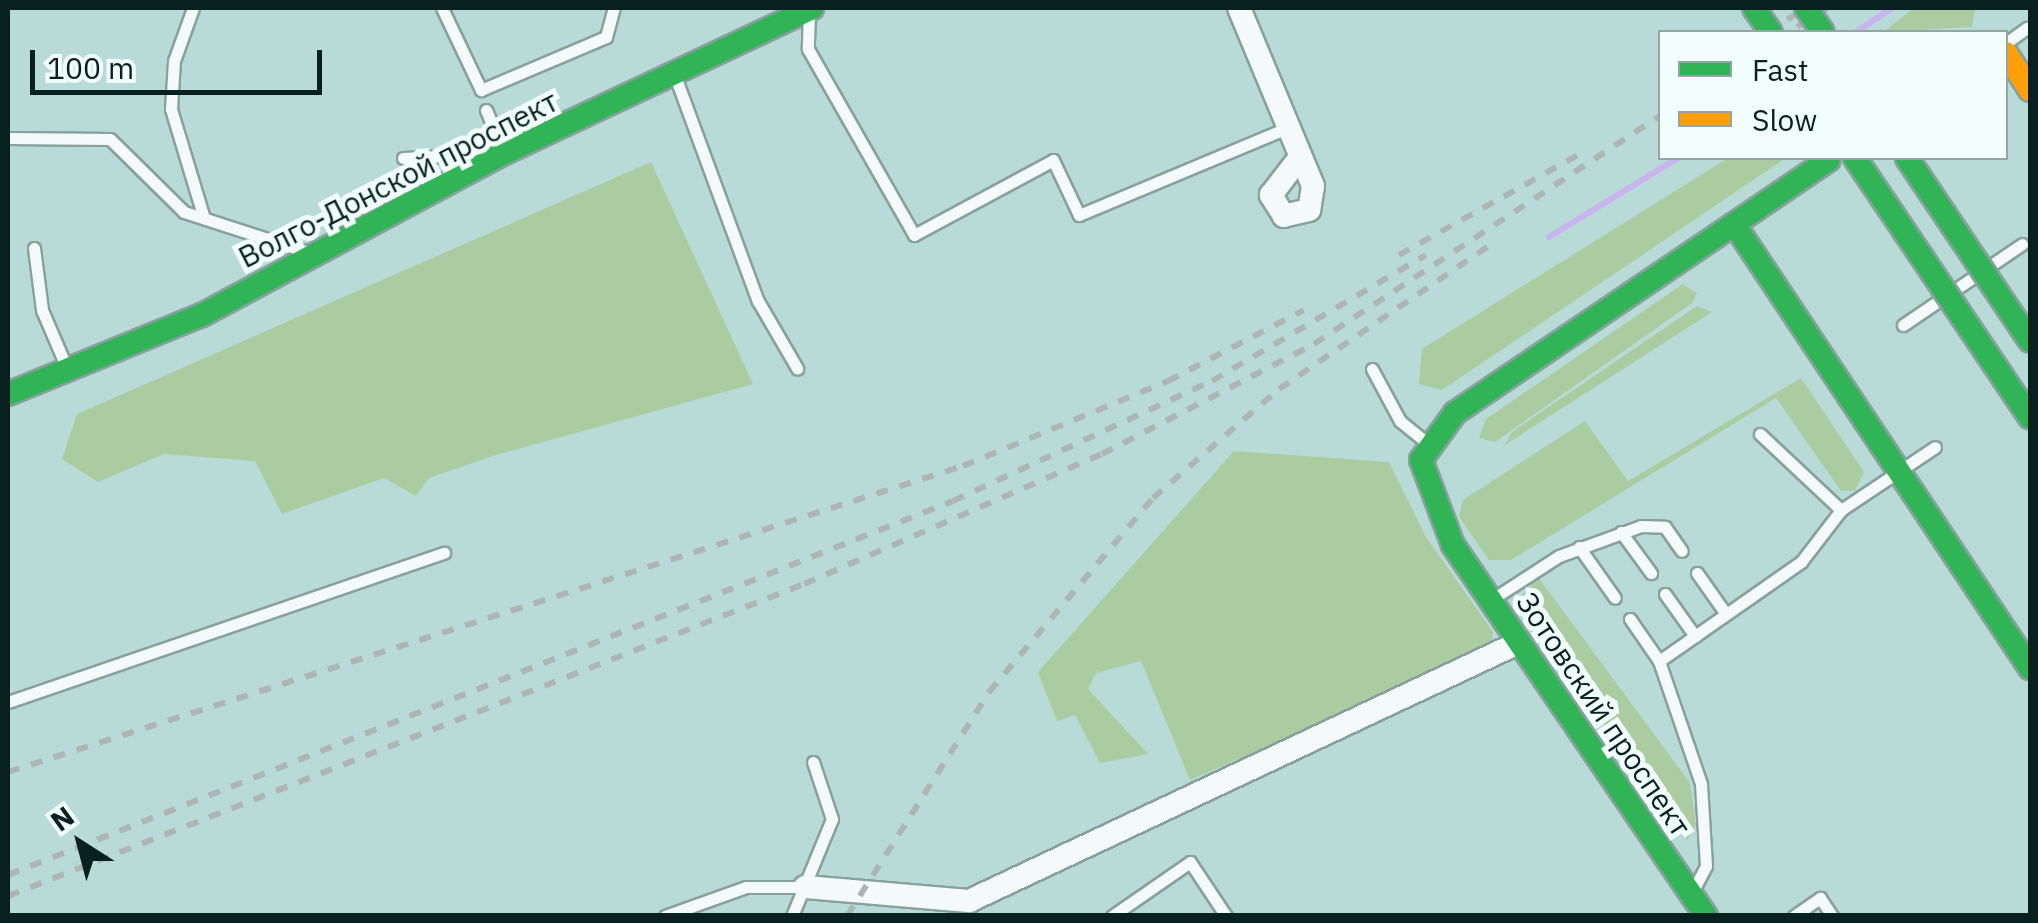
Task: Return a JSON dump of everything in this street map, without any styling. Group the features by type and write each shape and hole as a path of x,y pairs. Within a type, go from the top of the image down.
{"street":[{"name":"Волго-Донской проспект","path":"8,394 202,315 501,155 675,76 811,8"},
{"path":"1239,8 1298,162"},
{"path":"1754,8 1770,30"},
{"path":"1806,8 1822,30"},
{"path":"2008,56 2030,90"},
{"path":"1426,442 1455,412 1828,160"},
{"path":"1857,160 2030,417"},
{"path":"1908,160 2030,341"},
{"path":"1734,224 2030,668"},
{"name":"Зотовский проспект","path":"1426,442 1423,482 1453,546 1706,916"},
{"path":"805,887 965,908 1518,643"}],"lane":[{"path":"193,8 174,62 172,108 204,218"},
{"path":"442,8 482,90 606,37 614,8"},
{"path":"811,8 808,49 914,235 1054,160 1079,214 1285,129"},
{"path":"2008,42 2027,28"},
{"path":"675,76 758,301 797,368"},
{"path":"403,158 464,150 501,155 486,110"},
{"path":"8,138 110,139 184,212 311,255"},
{"path":"1903,325 2022,244"},
{"path":"34,248 42,310 68,370"},
{"path":"1372,368 1400,421 1426,442"},
{"path":"1760,434 1841,510"},
{"path":"1659,661 1801,562 1841,510 1935,447"},
{"path":"1490,600 1579,548 1621,532 1664,527 1682,552"},
{"path":"1621,532 1650,573"},
{"path":"1579,548 1615,598"},
{"path":"8,702 444,553"},
{"path":"1697,573 1726,614"},
{"path":"1666,594 1695,636"},
{"path":"1630,619 1659,661 1706,824 1706,866 1691,894"},
{"path":"792,916 832,819 813,762"},
{"path":"1112,916 1190,862 1226,916"},
{"path":"665,916 746,888 805,887"},
{"path":"1794,916 1820,898 1832,916"}],"green space":[{"path":"1914,8 1975,8 1972,27 1886,30"},
{"path":"1725,160 1783,160 1442,390 1419,384 1422,349"},
{"path":"651,162 753,384 496,455 429,478 416,496 384,478 282,514 255,461 164,454 98,482 62,459 77,414"},
{"path":"1683,284 1697,293 1692,303 1495,442 1479,438 1486,419"},
{"path":"1697,306 1712,312 1505,445 1512,432"},
{"path":"1801,378 1864,472 1855,491 1841,491 1776,398 1511,560 1489,560 1459,517 1463,500 1585,421 1628,481"},
{"path":"1234,451 1389,462 1426,537 1493,632 1491,649 1190,780 1141,661 1096,673 1088,689 1148,754 1100,763 1075,715 1057,721 1038,672"},
{"path":"1538,577 1690,783 1696,825 1687,840 1527,616 1523,595"}],"waterway":[{"path":"1859,30 1892,8"},
{"path":"1549,237 1675,160"}],"railway":[{"path":"1770,30 1806,8"},
{"path":"1797,27 1827,8"},
{"path":"8,896 804,584 1102,454 1314,344 1658,117"},
{"path":"1399,255 1587,150"},
{"path":"847,916 989,692 1153,498 1279,389 1493,243"},
{"path":"8,875 953,501 1212,381 1426,255"},
{"path":"8,772 963,466 1168,381 1304,310"}],"traffic: fast":[{"path":"8,394 202,315 498,156 812,8"},
{"path":"1754,8 1770,30"},
{"path":"1806,8 1822,30"},
{"path":"1706,916 1453,545 1421,460 1455,413 1828,160"},
{"path":"1856,160 2030,417"},
{"path":"1908,160 2030,341"},
{"path":"1734,224 2030,668"}],"traffic: slow":[{"path":"2008,56 2030,90"}]}
